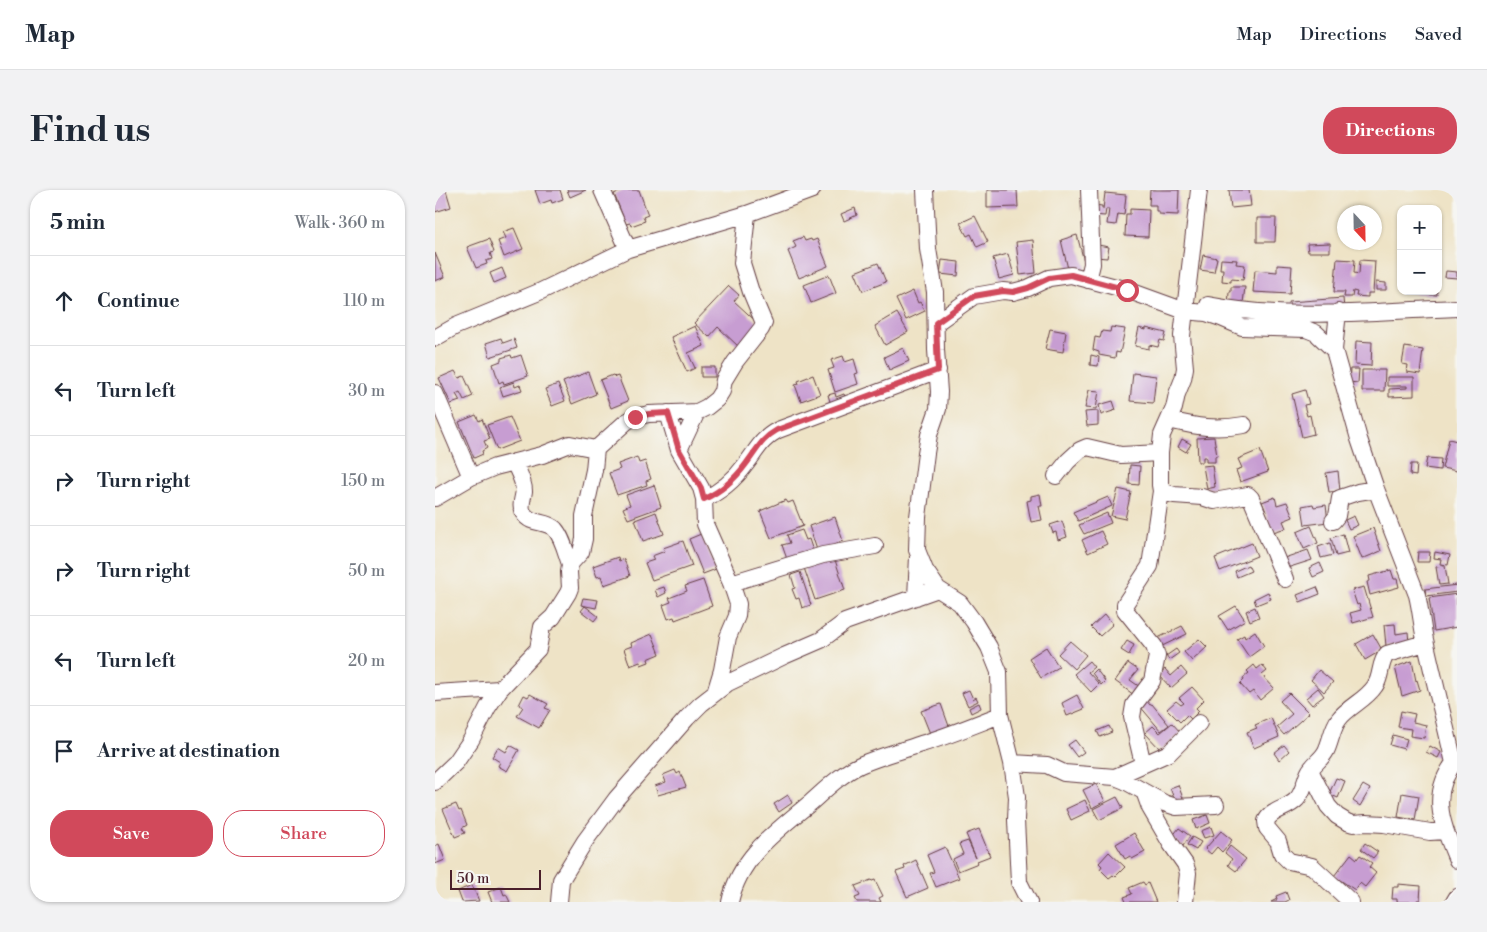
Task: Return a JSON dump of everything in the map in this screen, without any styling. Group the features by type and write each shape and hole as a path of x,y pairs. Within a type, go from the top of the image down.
{"street":[{"path":"602,190 628,249"},
{"path":"435,338 456,326 539,292 628,249 747,214 812,190"},
{"path":"917,597 918,517 929,435 938,409 939,392 935,292 928,249 925,190"},
{"path":"1088,280 1092,264 1089,190"},
{"path":"1143,764 1132,717 1134,705 1152,680 1157,656 1154,646 1125,610 1125,604 1150,566 1161,491 1160,453 1162,435 1174,408 1185,368 1182,336 1199,190"},
{"path":"435,782 461,755 500,689 538,649 542,627 560,608 570,588 569,572 571,564 581,552 584,539 584,516 594,470 596,449 626,422 635,417 649,414 697,412 717,399 723,391 724,380 735,362 761,329 764,323 751,292 743,263 747,214"},
{"path":"936,323 974,296 1003,291 1013,292 1028,288 1049,278 1071,275 1185,306 1241,327 1306,329 1315,333 1334,350"},
{"path":"1185,306 1297,314 1457,308"},
{"path":"1338,312 1334,350 1359,439 1417,595 1422,613 1425,643 1455,761 1440,791 1441,817 1457,860"},
{"path":"704,499 718,493 731,481 766,436 777,430 938,370"},
{"path":"435,393 471,477"},
{"path":"679,450 697,412"},
{"path":"668,413 679,450 701,488 704,499 705,524 738,604 737,616 728,637 715,693"},
{"path":"1169,420 1194,426 1224,428 1244,425"},
{"path":"435,498 471,477 514,462 542,455 570,444 596,449"},
{"path":"1056,476 1068,461 1080,450 1087,447 1121,456 1160,453"},
{"path":"514,462 524,489 522,509 524,514 530,520 545,523 554,528 561,538 571,564"},
{"path":"1333,521 1337,516 1340,498 1376,489"},
{"path":"1161,491 1174,495 1202,496 1214,501 1248,495 1251,498 1285,580"},
{"path":"731,584 823,555 875,546"},
{"path":"918,557 938,589 960,604 989,647 999,672 1000,716 1012,763 1017,797 1019,882 1029,902"},
{"path":"559,902 561,880 585,841 616,799 687,718 715,693 743,675 821,640 845,622 938,589"},
{"path":"1351,902 1312,866 1289,861 1282,854 1278,841 1267,828 1266,821 1270,814 1297,799 1310,770 1324,754 1338,720 1371,692 1377,684 1381,675 1383,658 1387,654 1425,643"},
{"path":"723,660 743,675"},
{"path":"435,693 476,692 500,689"},
{"path":"476,692 488,707"},
{"path":"730,902 738,876 750,858 765,841 841,776 878,758 1000,716"},
{"path":"1115,777 1143,764 1153,762 1169,753 1199,723"},
{"path":"1012,763 1047,765 1064,773 1115,777 1125,780 1145,794 1176,807 1216,806"},
{"path":"1310,770 1328,806 1337,816 1347,822 1353,824 1366,822 1384,824 1431,832 1445,831"},
{"path":"1145,794 1150,808 1185,864 1188,873 1185,902"},
{"path":"1454,902 1457,897"}],"building":[{"path":"446,190 451,207 435,212 435,192"},
{"path":"535,190 560,190 563,199 552,203 551,200 540,204"},
{"path":"567,190 586,190 570,197"},
{"path":"623,190 639,190 648,215 643,217 645,221 631,226 630,223 626,224 614,194"},
{"path":"987,190 1017,190 1018,207 987,208"},
{"path":"1150,190 1179,190 1178,215 1159,214 1159,211 1156,211 1156,205 1149,205"},
{"path":"1229,190 1249,190 1251,206 1231,208"},
{"path":"1105,193 1126,195 1124,215 1118,214 1116,225 1107,224 1109,209 1106,209 1105,216 1093,215 1094,205 1102,206 1103,209"},
{"path":"855,208 857,215 844,221 841,214"},
{"path":"1130,209 1149,210 1148,237 1125,236 1126,214 1130,214"},
{"path":"975,216 988,242 977,247 971,234 967,236 960,223"},
{"path":"1257,218 1276,218 1275,242 1257,242"},
{"path":"514,228 523,249 504,257 498,241 506,238 503,232"},
{"path":"1077,235 1086,269 1069,273 1061,240"},
{"path":"803,237 805,241 817,239 828,266 799,278 788,251 796,247 793,241"},
{"path":"489,239 494,252 490,253 492,259 486,261 487,264 476,268 467,247"},
{"path":"1033,240 1036,273 1020,275 1016,242"},
{"path":"1330,243 1330,252 1308,252 1307,244"},
{"path":"1098,245 1109,247 1107,258 1096,257"},
{"path":"435,253 445,277 435,281"},
{"path":"1008,254 1014,275 999,279 993,258"},
{"path":"1203,255 1217,258 1214,272 1200,270"},
{"path":"1221,259 1237,260 1236,264 1245,265 1243,280 1231,279 1231,282 1222,281 1223,269 1220,269"},
{"path":"1337,259 1355,260 1354,273 1359,274 1360,260 1375,261 1373,293 1368,293 1368,297 1356,296 1357,292 1353,291 1352,297 1344,297 1345,292 1334,292"},
{"path":"942,260 959,262 958,276 940,274"},
{"path":"878,263 886,282 863,291 855,272"},
{"path":"1277,265 1292,266 1290,294 1253,292 1255,270 1277,272"},
{"path":"502,268 506,278 494,283 490,273"},
{"path":"1446,271 1457,272 1457,278 1445,277"},
{"path":"829,275 836,293 811,303 804,285"},
{"path":"1376,282 1386,283 1386,290 1376,290"},
{"path":"729,286 739,295 734,301 761,326 740,348 718,327 709,337 694,323"},
{"path":"1231,287 1245,287 1243,303 1228,306"},
{"path":"913,291 918,303 920,302 925,311 906,320 896,299"},
{"path":"1343,298 1344,309 1290,313 1289,302"},
{"path":"897,313 908,332 885,345 875,326"},
{"path":"695,326 704,346 688,353 695,368 687,372 671,337"},
{"path":"1111,327 1125,329 1120,353 1116,352 1115,358 1099,355 1099,352 1093,350 1095,337 1100,338 1102,331 1110,332"},
{"path":"1139,328 1166,333 1164,341 1160,340 1158,347 1149,345 1149,349 1135,346"},
{"path":"1050,329 1066,332 1063,352 1045,349"},
{"path":"501,338 503,343 514,339 517,348 490,357 486,343"},
{"path":"1356,341 1372,342 1371,366 1355,365"},
{"path":"1405,347 1423,350 1420,374 1407,372 1408,365 1402,364"},
{"path":"903,348 909,361 889,370 884,357"},
{"path":"511,355 512,358 521,355 528,376 504,384 503,381 499,383 493,364 501,361 501,358"},
{"path":"1091,355 1099,357 1098,366 1090,365"},
{"path":"843,356 845,362 854,359 858,373 855,374 858,384 835,392 828,370 834,368 831,360"},
{"path":"701,367 715,367 715,377 701,377"},
{"path":"1350,369 1359,369 1358,383 1349,382"},
{"path":"1362,370 1385,370 1384,391 1362,391"},
{"path":"455,371 459,378 464,376 473,396 464,400 460,392 456,394 460,401 451,404 439,378"},
{"path":"588,372 596,394 572,404 563,382"},
{"path":"1133,373 1156,376 1153,403 1130,401"},
{"path":"613,375 615,377 618,376 628,401 611,408 600,380"},
{"path":"813,375 820,394 801,401 795,385 799,384 798,381"},
{"path":"1387,377 1414,377 1414,396 1389,397 1389,389 1407,388 1407,386 1387,386"},
{"path":"514,382 515,387 520,385 522,390 503,396 500,387"},
{"path":"558,384 565,401 552,406 545,389"},
{"path":"1089,390 1099,391 1096,409 1085,408"},
{"path":"1305,390 1309,404 1304,405 1307,416 1310,415 1314,434 1302,437 1292,394"},
{"path":"835,393 836,397 844,394 847,403 832,408 828,395"},
{"path":"1113,401 1116,410 1101,415 1099,405"},
{"path":"1098,411 1098,425 1087,426 1085,412"},
{"path":"476,415 479,421 482,419 490,439 484,441 487,448 482,451 483,454 474,458 459,422"},
{"path":"510,417 520,441 497,450 487,425"},
{"path":"1214,437 1217,456 1215,456 1215,462 1206,462 1206,457 1203,457 1203,462 1198,462 1197,438"},
{"path":"1182,439 1191,444 1186,452 1178,447"},
{"path":"1449,439 1457,441 1457,471 1442,468"},
{"path":"1260,450 1268,472 1240,482 1236,470 1242,468 1238,459"},
{"path":"637,457 639,463 645,461 651,479 646,481 647,485 617,495 609,473 620,469 618,464"},
{"path":"1427,458 1441,459 1440,470 1425,468"},
{"path":"1411,464 1417,464 1416,476 1410,475"},
{"path":"1130,465 1140,466 1139,485 1129,484"},
{"path":"1212,465 1215,487 1207,489 1203,466"},
{"path":"1338,471 1340,491 1329,492 1326,473"},
{"path":"654,485 661,507 628,519 623,508 630,505 626,495"},
{"path":"1118,489 1131,492 1125,519 1111,516"},
{"path":"1040,494 1042,506 1039,506 1042,520 1031,522 1027,501 1031,500 1031,496"},
{"path":"1108,497 1112,506 1078,521 1073,512"},
{"path":"1275,497 1277,505 1287,502 1293,517 1283,521 1286,528 1273,532 1262,502"},
{"path":"786,500 788,503 793,501 803,526 771,538 760,511"},
{"path":"1313,504 1314,507 1326,505 1328,522 1305,525 1302,506"},
{"path":"656,512 664,534 643,541 635,520"},
{"path":"1107,513 1111,523 1084,534 1079,525"},
{"path":"1354,516 1358,525 1349,529 1345,520"},
{"path":"835,517 843,541 837,543 839,547 817,550 809,526"},
{"path":"1062,521 1067,537 1058,540 1056,532 1053,533 1050,525"},
{"path":"1311,526 1318,543 1304,549 1297,532"},
{"path":"1373,528 1381,551 1362,559 1353,536"},
{"path":"802,530 806,540 809,539 814,554 788,562 782,545 790,543 787,535"},
{"path":"1101,531 1107,544 1088,553 1082,540"},
{"path":"701,534 716,569 703,574 689,539"},
{"path":"1343,534 1348,553 1336,556 1331,538"},
{"path":"683,541 692,566 652,580 645,563 654,560 652,556 665,551 663,548"},
{"path":"1252,543 1257,556 1220,571 1215,558"},
{"path":"1330,543 1333,555 1321,558 1318,547"},
{"path":"1308,550 1312,560 1287,568 1284,558"},
{"path":"1418,552 1430,552 1429,562 1417,562"},
{"path":"1435,552 1450,555 1448,565 1440,564 1441,559 1434,558"},
{"path":"618,557 619,561 624,559 630,576 604,585 601,576 597,577 593,566"},
{"path":"825,558 826,563 835,560 845,590 815,600 803,565"},
{"path":"1320,563 1324,572 1313,577 1309,568"},
{"path":"1248,565 1251,571 1237,577 1235,571"},
{"path":"1445,566 1448,584 1439,585 1436,567"},
{"path":"1391,570 1394,579 1397,579 1399,587 1370,595 1367,582 1370,581 1369,576"},
{"path":"800,572 811,605 802,608 799,598 796,599 792,589 795,588 791,575"},
{"path":"703,580 712,606 675,620 674,617 668,619 663,605 671,602 669,598 687,591 685,586"},
{"path":"1457,585 1457,592 1426,596 1425,589"},
{"path":"664,587 666,593 658,597 655,590"},
{"path":"1317,587 1320,594 1300,602 1297,595"},
{"path":"1364,587 1373,617 1353,623 1350,613 1361,610 1359,604 1357,605 1352,590"},
{"path":"1268,592 1271,599 1256,605 1254,599"},
{"path":"1457,594 1457,627 1434,631 1429,598"},
{"path":"583,598 598,600 596,608 581,605"},
{"path":"585,606 598,616 594,621 581,611"},
{"path":"1236,606 1245,620 1228,630 1219,616"},
{"path":"1255,607 1259,617 1250,621 1246,611"},
{"path":"1105,614 1113,624 1100,636 1091,627"},
{"path":"1395,624 1396,634 1408,632 1409,643 1386,646 1384,625"},
{"path":"1182,626 1187,634 1158,648 1154,640"},
{"path":"1255,631 1264,646 1249,657 1237,639 1244,635 1245,638"},
{"path":"652,634 660,654 648,659 649,662 641,665 640,662 630,666 624,649 632,646 631,643"},
{"path":"1373,634 1382,650 1365,660 1356,644"},
{"path":"1199,639 1207,647 1192,661 1184,652"},
{"path":"1070,641 1086,655 1074,669 1058,654"},
{"path":"1127,641 1134,645 1129,655 1121,650"},
{"path":"1046,647 1059,667 1041,678 1029,658"},
{"path":"1176,649 1179,653 1169,660 1166,656"},
{"path":"1089,661 1094,667 1088,672 1099,684 1091,692 1074,674"},
{"path":"1412,661 1420,690 1402,696 1395,667"},
{"path":"1128,663 1138,670 1130,680 1140,687 1134,695 1115,681"},
{"path":"1254,665 1257,669 1262,665 1267,671 1262,675 1274,688 1260,700 1253,691 1249,694 1240,684 1249,673 1247,671"},
{"path":"1181,667 1187,674 1171,688 1158,674 1165,669 1171,676"},
{"path":"1096,669 1105,681 1101,685 1092,673"},
{"path":"1319,670 1333,682 1324,692 1311,680"},
{"path":"1192,687 1204,700 1196,708 1199,711 1191,719 1187,715 1180,722 1167,709 1176,701 1181,705 1184,703 1179,698"},
{"path":"1318,688 1324,696 1312,705 1306,698"},
{"path":"969,690 973,699 976,697 978,701 968,706 962,693"},
{"path":"1289,693 1309,713 1284,735 1277,727 1292,714 1280,701"},
{"path":"530,694 548,704 545,708 550,710 539,728 517,716 523,707 519,705 524,695 528,697"},
{"path":"1077,695 1084,709 1067,716 1062,703"},
{"path":"1146,700 1150,705 1152,704 1169,725 1161,731 1139,705"},
{"path":"979,703 981,708 971,713 969,708"},
{"path":"941,704 950,729 931,736 921,711"},
{"path":"1401,711 1415,714 1413,722 1426,725 1424,738 1410,736 1411,729 1398,727"},
{"path":"1271,718 1279,737 1254,748 1247,732 1257,728 1255,725"},
{"path":"1172,723 1181,733 1161,750 1145,733 1153,726 1160,733"},
{"path":"1109,726 1112,732 1100,737 1097,731"},
{"path":"1393,735 1407,739 1404,749 1390,745"},
{"path":"1075,740 1084,752 1077,757 1068,745"},
{"path":"510,745 519,750 507,771 498,766 500,762 492,757 498,747 506,752"},
{"path":"1284,745 1289,751 1279,760 1274,753"},
{"path":"1430,746 1441,752 1438,758 1426,752"},
{"path":"675,770 677,774 680,772 686,787 658,795 655,786 666,782 663,775"},
{"path":"1336,778 1345,781 1338,798 1329,794"},
{"path":"1096,784 1105,801 1092,808 1083,790"},
{"path":"1178,785 1183,798 1175,801 1170,788"},
{"path":"1363,785 1370,789 1360,806 1353,801"},
{"path":"1402,793 1419,796 1415,820 1398,817"},
{"path":"788,795 792,803 779,812 774,804"},
{"path":"1117,797 1123,808 1099,820 1093,809"},
{"path":"1085,800 1090,811 1071,820 1066,809"},
{"path":"456,804 459,811 461,810 467,825 462,828 465,833 455,837 443,809"},
{"path":"1207,815 1210,823 1196,829 1193,820"},
{"path":"1211,827 1214,835 1204,838 1201,831"},
{"path":"1179,828 1190,836 1183,846 1171,838"},
{"path":"979,829 990,856 958,871 953,859 963,854 959,844 968,841 976,858 966,834"},
{"path":"1221,831 1232,840 1222,852 1217,847 1211,854 1205,849"},
{"path":"1134,833 1145,852 1132,859 1130,856 1125,859 1116,844"},
{"path":"1192,837 1201,842 1196,850 1187,845"},
{"path":"1365,843 1378,852 1373,858 1361,849"},
{"path":"439,844 445,860 435,864 435,846"},
{"path":"1230,846 1246,859 1236,871 1228,865 1232,859 1225,853"},
{"path":"945,847 959,878 936,887 930,873 934,872 927,855"},
{"path":"1109,852 1125,867 1115,877 1113,875 1109,878 1100,869 1102,866 1099,863"},
{"path":"1351,854 1357,859 1360,855 1372,863 1369,867 1376,873 1365,887 1360,883 1355,890 1334,876"},
{"path":"916,860 928,888 907,897 896,872 905,869 904,866"},
{"path":"875,880 883,896 879,898 881,902 857,902 855,898 860,896 855,886"},
{"path":"1143,882 1145,885 1148,883 1156,902 1126,902 1124,897 1132,894 1129,888"},
{"path":"1398,884 1421,886 1420,900 1417,900 1417,902 1397,902 1397,899 1392,899 1393,887 1398,887"},
{"path":"472,885 479,901 462,902 458,891"},
{"path":"501,887 504,895 506,894 510,902 492,902 488,892"},
{"path":"1286,892 1289,900 1285,902 1271,902 1277,899 1276,896"}],"route":[{"path":"635,417 668,413 679,450 701,488 704,499 718,493 731,481 746,465 766,436 777,430 938,370 936,360 936,323 974,296 1003,291 1013,292 1028,288 1049,278 1071,275 1127,290"}]}
